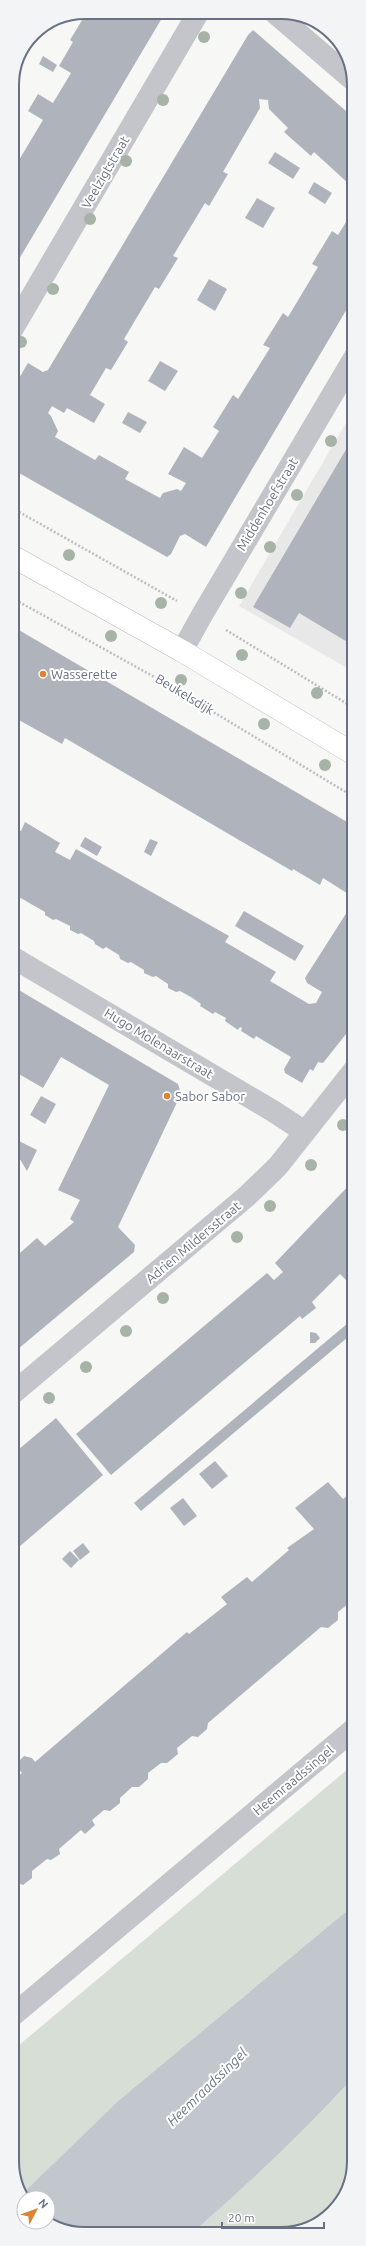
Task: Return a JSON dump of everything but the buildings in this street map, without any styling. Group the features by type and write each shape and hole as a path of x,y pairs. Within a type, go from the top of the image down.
{"main road":[{"path":"19,560 182,651 347,750"}],"street":[{"name":"Veelzigtstraat","path":"19,318 194,19"},
{"path":"282,19 346,74"},
{"name":"Middenhoefstraat","path":"182,651 347,370"},
{"name":"Hugo Molenaarstraat","path":"19,961 273,1111 305,1132"},
{"name":"Adrien Mildersstraat","path":"19,1388 247,1196 278,1166 347,1079"},
{"name":"Heemraadssingel","path":"19,2010 347,1735"}],"path":[{"name":"Beukelsdijk","path":"19,602 167,684 347,792"}],"shaded area":[{"path":"347,421 347,668 239,606"},
{"path":"347,1770 347,1911 118,2101 26,2190 20,2174 19,2045"},
{"path":"347,2084 346,2174 342,2187 328,2208 310,2220 298,2225 286,2227 199,2227 234,2196 315,2118"}],"water":[{"path":"347,1911 347,2084 275,2157 199,2227 72,2226 56,2220 56,2190 26,2190 118,2101"}],"place":[{"name":"Wasserette","path":"43,674"},
{"name":"Sabor Sabor","path":"167,1096"}]}
